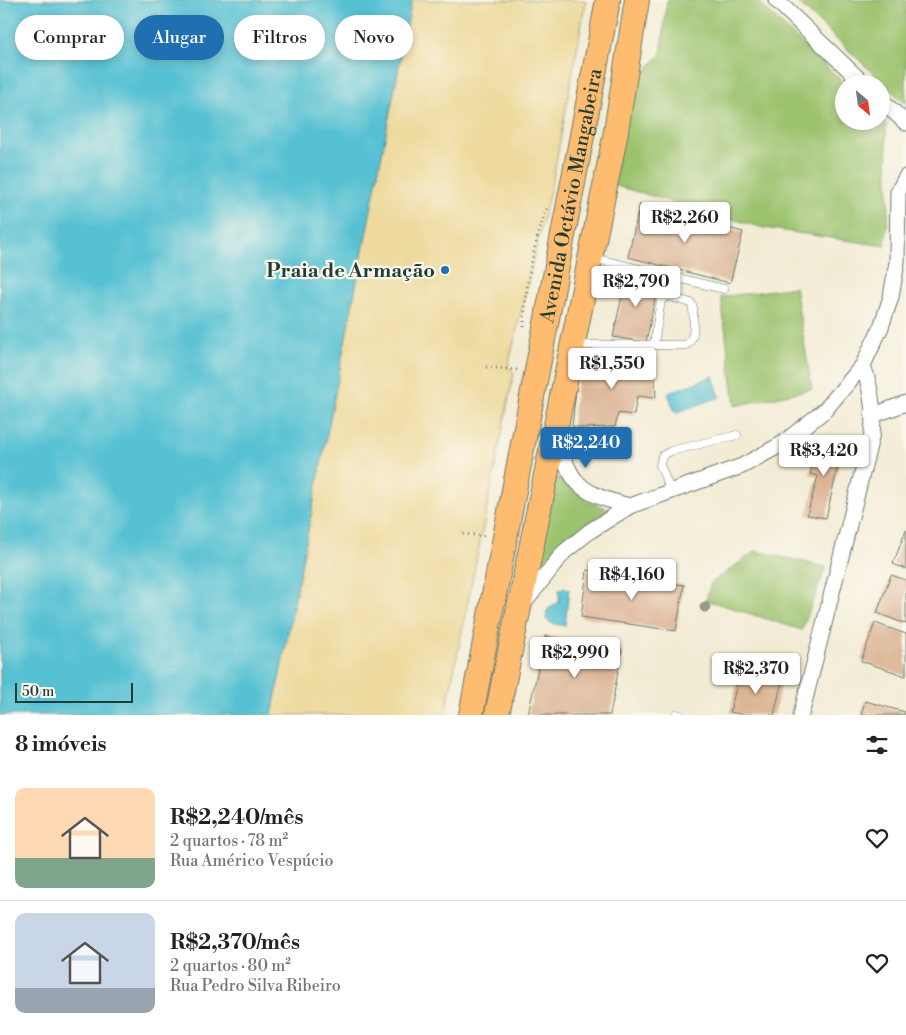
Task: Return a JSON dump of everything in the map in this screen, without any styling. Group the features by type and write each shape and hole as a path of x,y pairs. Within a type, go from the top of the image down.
{"main road":[{"name":"Avenida Octávio Mangabeira","path":"471,715 608,0"},
{"name":"Avenida Octávio Mangabeira","path":"497,715 615,137 637,0"}],"street":[{"path":"776,0 855,75"},
{"path":"890,108 906,123"},
{"path":"518,611 564,552 590,531 630,506 742,466 782,444 825,410 863,364 881,327 891,297 898,262 898,192 906,176"},
{"path":"801,715 872,434 874,415 872,398 863,364"},
{"path":"874,415 906,403"},
{"path":"557,420 562,455 569,474 586,491 603,500 630,506"}],"lane":[{"path":"591,257 724,289"},
{"path":"573,345 686,345 691,342 693,327 691,304 668,296 661,300 654,344"},
{"path":"671,492 660,465 662,456 671,451 737,435"}],"path":[{"path":"486,366 520,371"},
{"path":"463,534 485,536"}],"green space":[{"path":"667,0 756,0 835,75 835,130 886,130 889,207 885,246 764,228 613,185 632,85 661,54"},
{"path":"795,0 906,0 906,104 890,89 890,75 875,75"},
{"path":"795,287 812,389 735,406 721,297"},
{"path":"556,476 591,503 610,509 569,535 536,569"},
{"path":"756,551 826,567 802,630 706,600 711,583"}],"sand":[{"name":"Praia de Armação","path":"412,0 586,0 554,173 508,367 514,373 445,715 272,715 400,60 413,60 413,15 409,15"}],"water":[{"path":"0,0 412,0 409,15 335,15 335,60 400,60 272,715 0,715"},
{"path":"713,376 720,397 675,413 668,393"},
{"path":"564,587 569,590 565,626 551,623 546,619 547,610 559,601 559,590"}],"building":[{"path":"640,204 743,232 730,283 628,257"},
{"path":"627,272 659,279 646,342 613,337"},
{"path":"601,357 654,358 656,398 637,396 634,415 618,413 615,427 583,428 572,426 579,364 598,365"},
{"path":"819,441 843,445 826,518 807,515 818,476 810,474"},
{"path":"906,530 906,569 893,564"},
{"path":"587,570 684,585 676,631 581,617"},
{"path":"891,575 906,580 906,624 877,613"},
{"path":"875,623 906,634 906,676 861,661"},
{"path":"545,636 622,650 610,715 528,715"},
{"path":"740,671 782,681 774,715 745,715 730,712"},
{"path":"865,701 905,712 904,715 861,715"}],"place":[{"name":"Praia de Armação","path":"445,270"}]}
